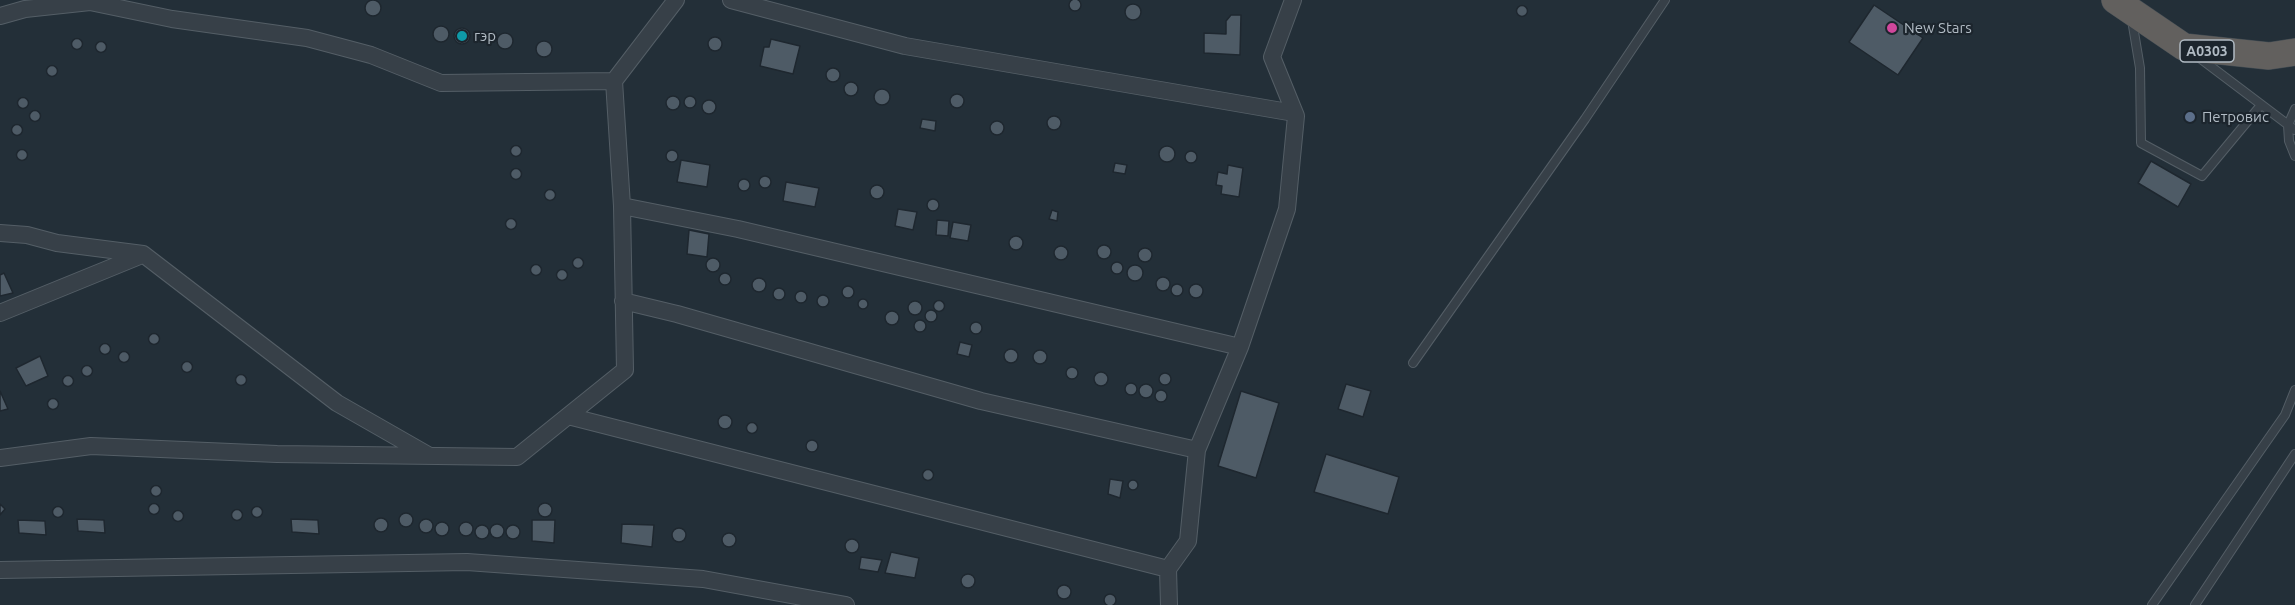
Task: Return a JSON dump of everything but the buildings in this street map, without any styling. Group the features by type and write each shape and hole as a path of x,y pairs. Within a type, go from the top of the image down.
{"highway":[{"name":"A0303","path":"2122,5 2184,47 2269,56 2295,52"}],"street":[{"path":"0,458 91,446 277,454 518,457 625,370 622,206 614,81 676,0"},
{"path":"731,0 905,46 1294,113"},
{"path":"1169,605 1168,569 1188,541 1197,450 1240,347 1287,209 1296,117 1272,57 1293,0"},
{"path":"0,16 25,9 90,2 172,19 307,38 371,55 441,83 614,81"},
{"path":"622,206 738,229 1240,347"},
{"path":"0,233 27,235 57,243 143,254 337,403 431,456"},
{"path":"0,313 143,254"},
{"path":"623,301 677,314 981,401 1197,450"},
{"path":"568,416 1168,569"},
{"path":"0,570 467,562 703,579 846,605"}],"lane":[{"path":"1413,363 1585,119 1665,0"},
{"path":"2122,5 2140,68 2141,143 2202,176 2261,105"},
{"path":"2184,47 2291,128"},
{"path":"2295,109 2289,141 2295,156"},
{"path":"2152,605 2285,415 2295,390"},
{"path":"2195,605 2295,454"}],"place":[{"name":"New Stars","path":"1892,28"},
{"name":"гэр","path":"462,36"},
{"name":"Петровис","path":"2190,117"}]}
